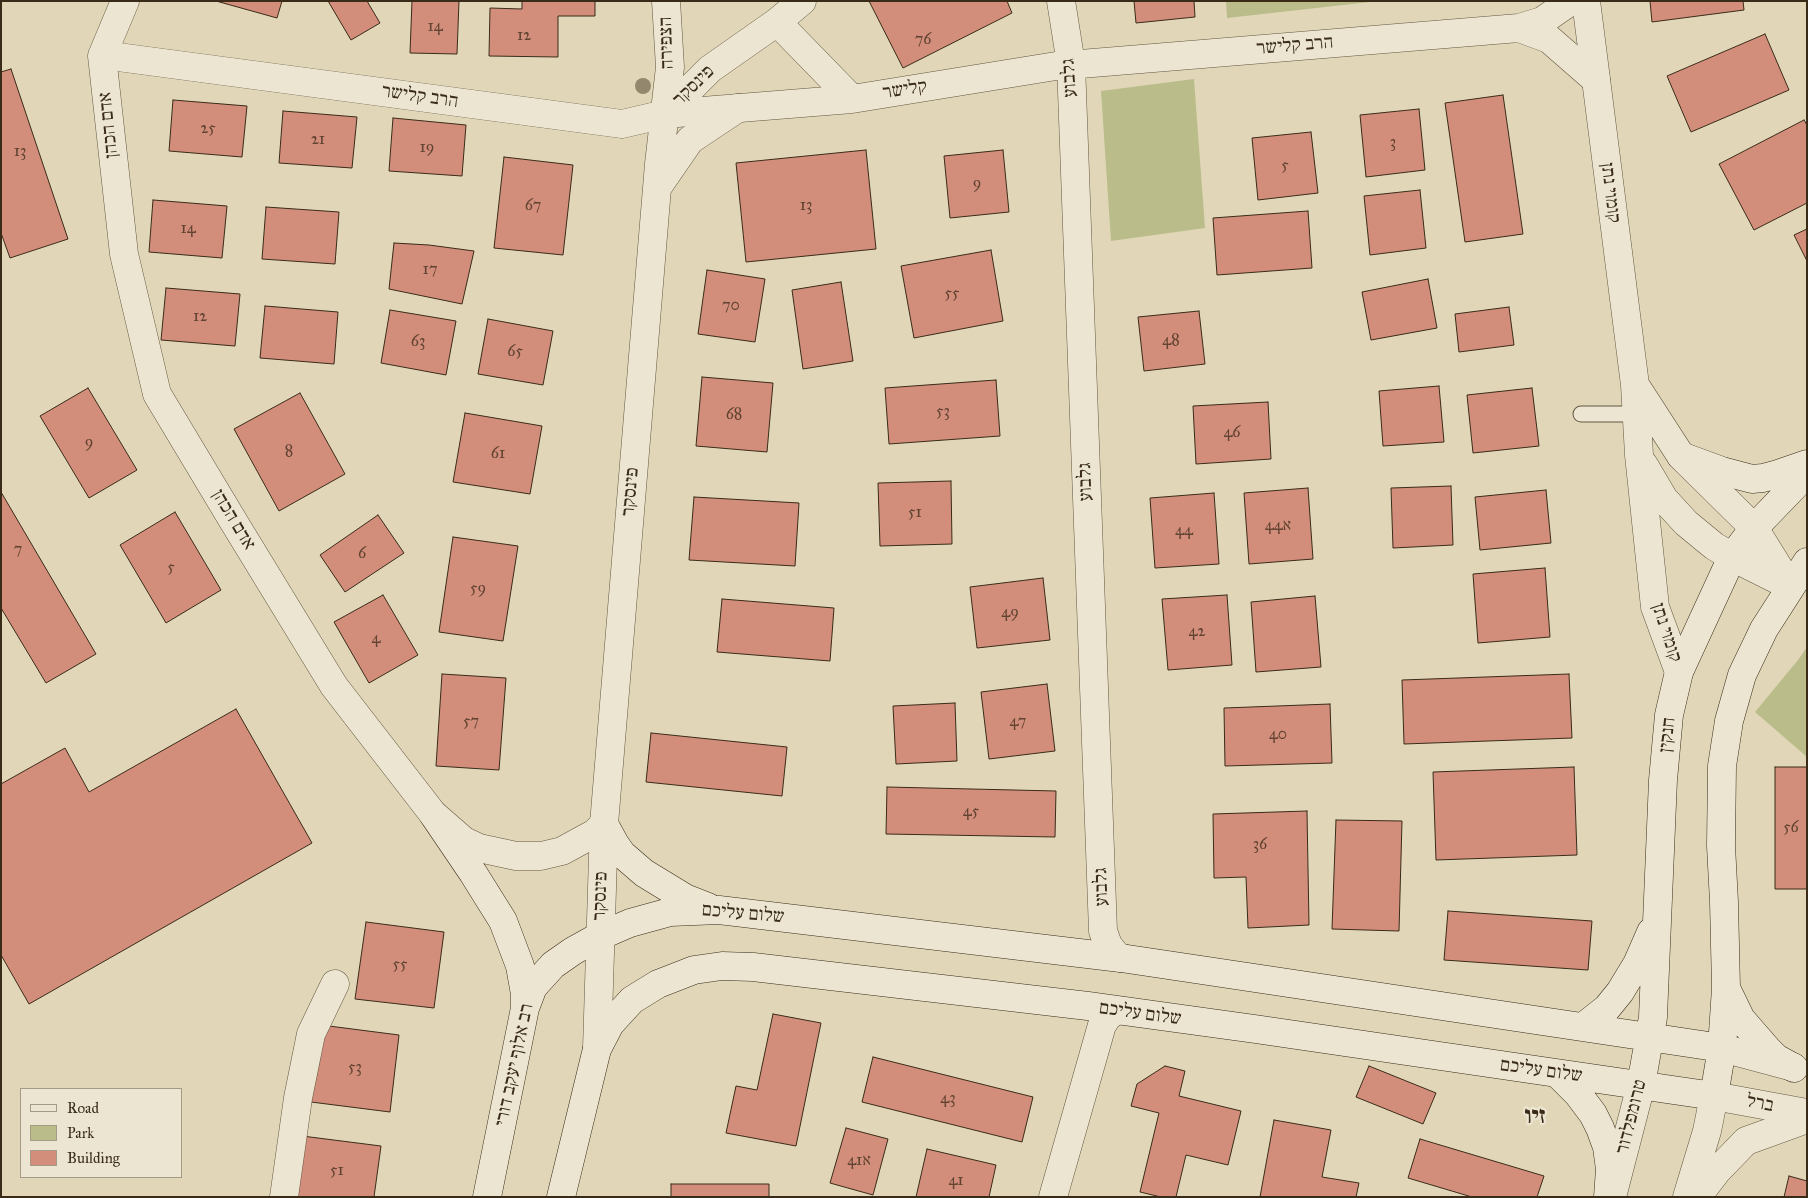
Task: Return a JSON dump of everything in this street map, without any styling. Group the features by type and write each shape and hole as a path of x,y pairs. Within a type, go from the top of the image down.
{"street":[{"name":"אדם הכהן","path":"125,1 102,56 124,254 157,394 334,686 433,814 464,841 479,848 516,856 541,856 562,851 595,833 604,824"},
{"name":"הצפירה","path":"666,1 670,67 666,114"},
{"name":"פינסקר","path":"597,1049 604,824 657,188 666,114 710,69 777,22 802,1"},
{"name":"גלבוע","path":"1061,1 1070,64 1103,932 1108,945 1121,958"},
{"name":"הרב קלישר","path":"1070,64 1519,28 1542,21 1572,1"},
{"name":"קומוי נתן","path":"1586,1 1635,385 1639,455 1655,607 1679,672"},
{"path":"777,22 852,99"},
{"name":"הרב קלישר","path":"1519,28 1548,40 1596,80"},
{"name":"הרב קלישר","path":"102,56 622,124 666,114 738,108"},
{"name":"קלישר","path":"738,108 852,99 1070,64"},
{"path":"657,188 690,140 738,108"},
{"name":"קומוי נתן","path":"1635,385 1681,456 1754,528 1790,586"},
{"path":"1639,455 1664,499 1686,523 1732,558 1790,586"},
{"path":"1681,456 1722,471 1752,479 1770,476 1807,464"},
{"name":"חנקין","path":"1650,1037 1653,1017 1664,780 1669,715 1679,672 1732,558 1754,528 1807,473"},
{"path":"1687,1197 1707,1131 1722,1048 1726,988 1721,846 1722,766 1729,721 1742,675 1764,629 1807,562"},
{"path":"433,814 478,880 502,920 520,966 525,994 525,1008"},
{"path":"604,824 614,844 622,854 644,872 685,898 719,910"},
{"name":"שלום עליכם","path":"600,936 630,923 670,912 719,910 1121,958 1722,1048"},
{"path":"1583,1027 1607,1008 1628,981 1648,942 1658,914"},
{"name":"רב אלוף יעקב דורי","path":"487,1197 525,1008 534,987 542,975 553,965 600,936"},
{"name":"שלום עליכם","path":"597,1049 610,1024 632,1000 646,990 694,970 722,966 782,970 1088,1006 1714,1096"},
{"path":"284,1197 298,1098 311,1034 335,984"},
{"path":"1726,988 1741,1019 1768,1050 1776,1058 1801,1069"},
{"path":"1053,1197 1102,1025 1108,1016 1116,1011"},
{"name":"טרומפלדור","path":"1610,1197 1640,1085 1650,1037"},
{"path":"1722,1048 1801,1069"},
{"path":"561,1197 597,1049"},
{"path":"1558,1074 1578,1094 1593,1114 1600,1128 1607,1147 1610,1170 1610,1197"},
{"name":"ברל","path":"1714,1096 1807,1114"},
{"path":"1697,1197 1746,1141 1807,1119"}],"lane":[{"path":"1581,414 1637,414"}],"green space":[{"path":"1226,1 1379,1 1227,18"},
{"path":"1194,79 1205,228 1111,241 1101,91"},
{"path":"1807,647 1807,757 1755,712"}],"building":[{"path":"216,1 282,1 277,18"},
{"path":"328,1 367,1 380,23 351,40"},
{"path":"412,1 459,1 457,54 410,53"},
{"path":"522,1 595,1 595,16 558,16 558,57 489,56 490,8 522,9"},
{"path":"869,1 1007,1 1012,13 903,68"},
{"path":"1134,1 1194,1 1195,17 1136,23"},
{"path":"1650,1 1743,1 1744,10 1652,22"},
{"path":"1765,34 1789,90 1691,132 1667,76"},
{"path":"11,69 68,239 10,258 1,233 1,72"},
{"path":"1503,95 1523,234 1465,242 1445,103"},
{"path":"173,100 247,106 242,157 169,151"},
{"path":"1419,109 1425,170 1366,177 1360,115"},
{"path":"283,111 357,117 352,168 279,163"},
{"path":"393,118 466,125 462,176 389,171"},
{"path":"1804,120 1807,125 1807,203 1754,230 1719,164"},
{"path":"1311,132 1318,193 1258,200 1252,138"},
{"path":"866,150 876,249 746,262 736,163"},
{"path":"1003,150 1009,212 950,218 944,156"},
{"path":"504,157 573,165 563,255 494,248"},
{"path":"1420,190 1426,248 1370,255 1364,196"},
{"path":"153,200 227,206 222,258 149,252"},
{"path":"266,207 339,212 335,264 262,259"},
{"path":"1308,211 1312,268 1217,275 1213,218"},
{"path":"1807,229 1807,261 1794,235"},
{"path":"394,243 474,251 462,304 389,289"},
{"path":"991,250 1003,321 914,338 901,266"},
{"path":"707,270 765,279 755,342 698,334"},
{"path":"1428,279 1437,328 1371,340 1362,292"},
{"path":"841,282 853,361 803,369 792,290"},
{"path":"166,288 240,294 235,346 161,340"},
{"path":"265,306 338,312 334,364 260,358"},
{"path":"1509,307 1514,345 1459,352 1455,314"},
{"path":"390,310 456,321 446,375 381,363"},
{"path":"1199,311 1205,364 1144,371 1138,317"},
{"path":"488,319 553,331 543,385 478,374"},
{"path":"702,377 773,383 767,452 696,446"},
{"path":"996,380 1000,436 889,444 885,388"},
{"path":"1439,386 1444,442 1383,446 1379,391"},
{"path":"88,388 137,470 89,498 40,416"},
{"path":"1532,388 1539,446 1473,453 1467,395"},
{"path":"300,393 345,474 279,511 234,429"},
{"path":"1268,402 1271,459 1196,464 1193,406"},
{"path":"465,413 542,426 530,494 453,482"},
{"path":"951,481 952,544 880,546 878,483"},
{"path":"1451,486 1453,545 1393,548 1391,488"},
{"path":"1308,488 1313,559 1249,564 1244,493"},
{"path":"1546,490 1551,543 1480,550 1475,497"},
{"path":"1,492 96,654 46,683 1,608"},
{"path":"1214,493 1219,564 1155,568 1150,498"},
{"path":"694,497 799,503 795,566 689,560"},
{"path":"175,512 221,590 166,623 120,545"},
{"path":"378,515 404,553 345,592 320,555"},
{"path":"453,537 518,546 503,641 439,632"},
{"path":"1545,568 1550,637 1478,643 1473,574"},
{"path":"1043,578 1050,640 977,648 970,587"},
{"path":"383,595 418,655 369,683 334,622"},
{"path":"1227,595 1232,665 1168,670 1162,599"},
{"path":"1315,596 1321,667 1256,672 1251,602"},
{"path":"722,599 834,608 830,661 717,652"},
{"path":"442,674 506,678 499,770 436,766"},
{"path":"1569,674 1572,738 1404,744 1402,680"},
{"path":"1047,684 1055,751 989,759 981,692"},
{"path":"955,703 957,761 896,764 893,706"},
{"path":"1330,704 1332,763 1225,766 1224,708"},
{"path":"236,709 312,843 29,1004 1,955 1,784 65,748 89,792"},
{"path":"651,733 787,747 782,796 646,782"},
{"path":"1574,767 1577,855 1436,860 1433,772"},
{"path":"1775,767 1807,767 1807,889 1775,889"},
{"path":"887,787 1056,791 1055,837 886,834"},
{"path":"1307,811 1309,925 1248,928 1246,877 1214,878 1213,814"},
{"path":"1336,820 1402,821 1399,931 1332,929"},
{"path":"1448,911 1592,921 1588,970 1444,960"},
{"path":"366,922 444,932 434,1008 355,999"},
{"path":"773,1014 821,1023 796,1146 726,1133 736,1086 757,1090"},
{"path":"321,1025 399,1035 390,1112 311,1102"},
{"path":"873,1057 1033,1097 1022,1142 862,1102"},
{"path":"1165,1066 1185,1071 1179,1096 1241,1111 1228,1165 1186,1155 1176,1197 1161,1197 1140,1192 1159,1113 1131,1106 1137,1084"},
{"path":"1369,1066 1436,1093 1423,1124 1356,1097"},
{"path":"1274,1120 1331,1130 1322,1177 1359,1183 1356,1197 1260,1197"},
{"path":"846,1128 888,1139 873,1195 830,1183"},
{"path":"302,1136 381,1146 374,1197 294,1197"},
{"path":"1420,1139 1544,1176 1537,1197 1472,1197 1408,1178"},
{"path":"927,1149 996,1165 989,1197 916,1197"},
{"path":"1789,1176 1807,1181 1807,1197 1784,1197"},
{"path":"671,1184 769,1184 769,1197 671,1197"}],"district":[{"name":"זיו","path":"1535,1117"}]}
